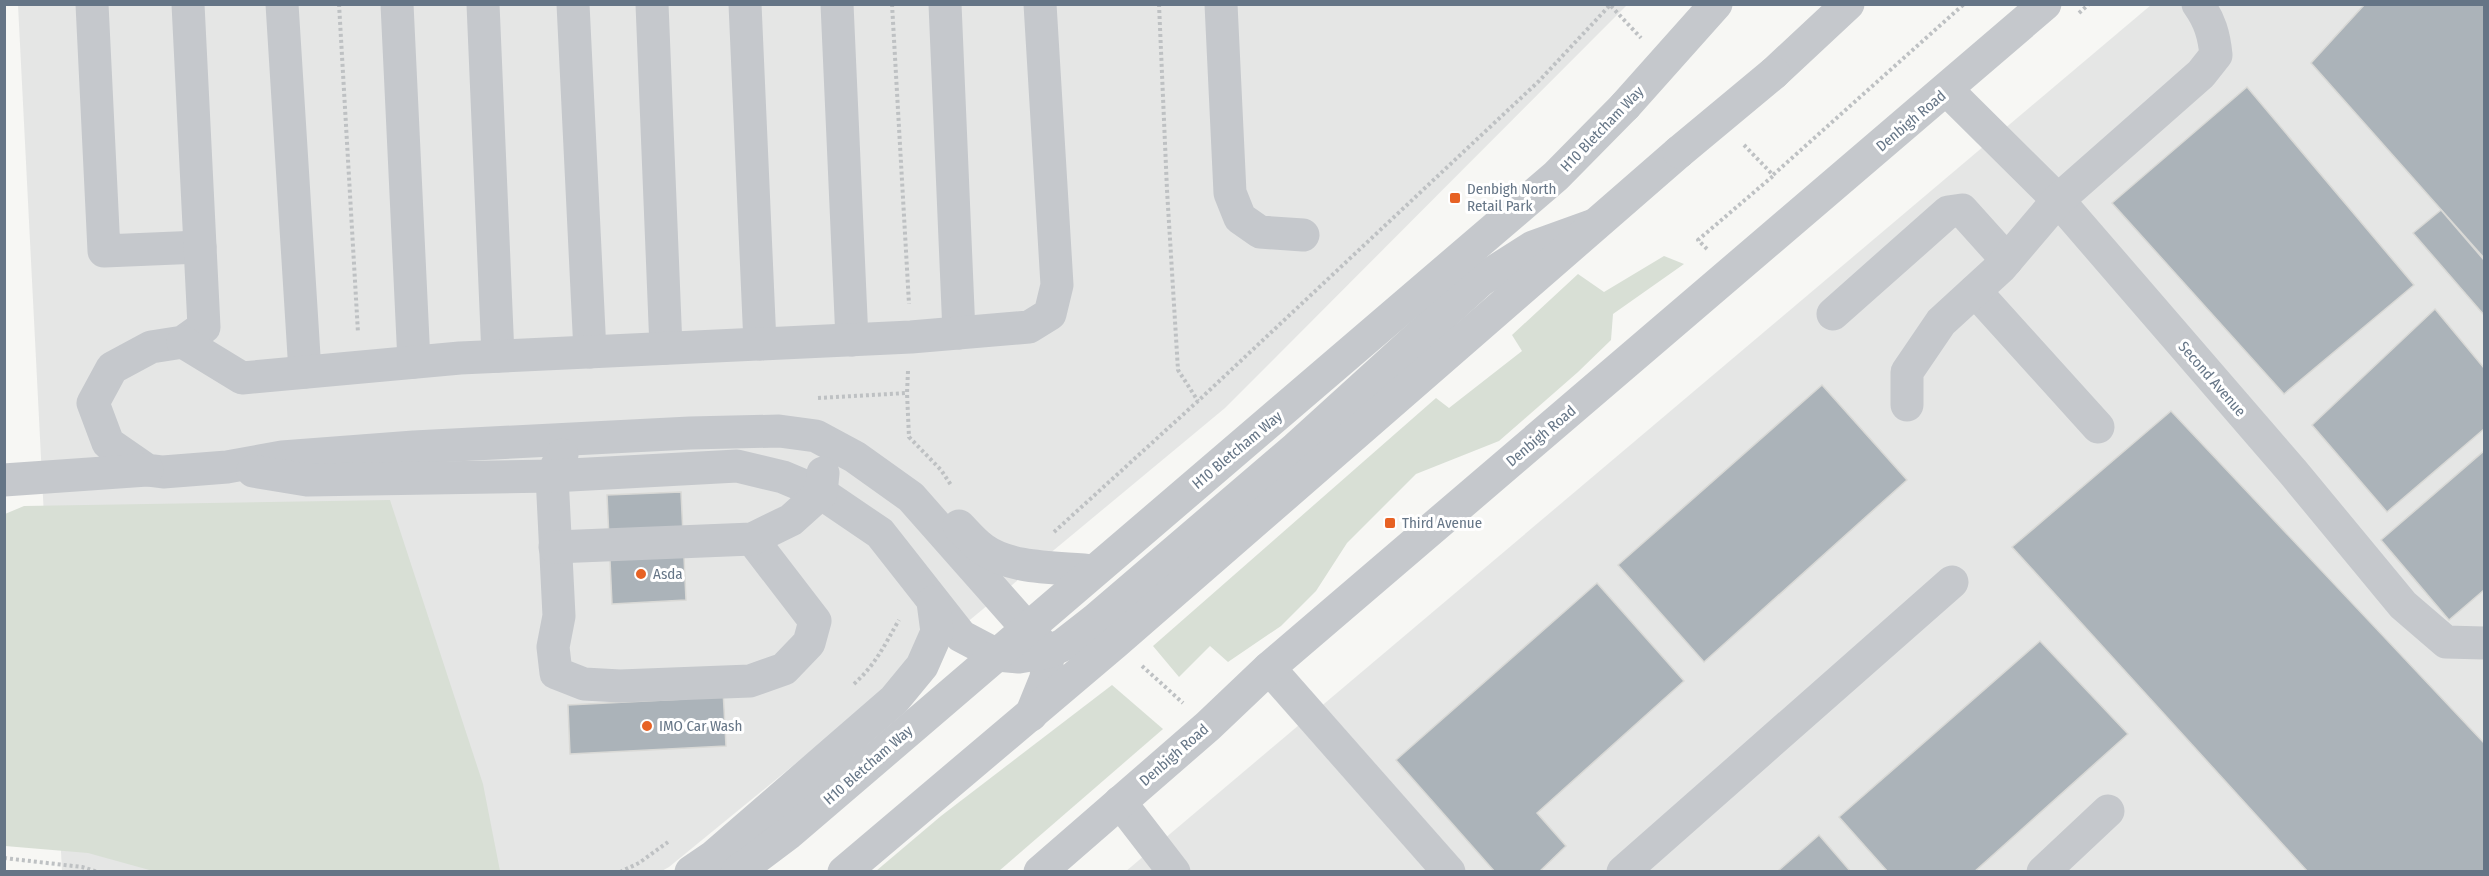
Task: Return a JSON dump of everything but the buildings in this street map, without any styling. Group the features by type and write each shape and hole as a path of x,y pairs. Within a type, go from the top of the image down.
{"street":[{"path":"92,4 104,251 200,247"},
{"path":"147,470 108,443 93,404 112,368 151,347 183,342 204,327 188,4"},
{"path":"282,4 305,372"},
{"path":"397,4 414,362"},
{"path":"483,4 498,356"},
{"path":"573,4 590,352"},
{"path":"652,4 666,348"},
{"path":"745,4 760,344"},
{"path":"837,4 852,340"},
{"path":"945,4 959,333"},
{"path":"183,342 242,378 498,356 852,340 1029,327 1050,314 1057,285 1041,4"},
{"path":"1221,4 1230,193 1240,218 1260,232 1303,234"},
{"name":"H10 Bletcham Way","path":"1038,641 1094,571 1556,176 1625,106 1716,4"},
{"name":"H10 Bletcham Way","path":"844,872 1116,642 1594,225 1774,73 1848,4"},
{"name":"Denbigh Road","path":"1040,872 1208,726 1269,668 2045,4"},
{"path":"1907,405 1907,372 1941,322 2007,260 2058,200 2201,74 2216,55 2215,38 2208,18 2198,4"},
{"name":"Second Avenue","path":"1947,90 2058,200 2293,472 2403,605 2446,642 2484,643"},
{"path":"1833,314 1948,212 1962,210 2007,260"},
{"name":"H10 Bletcham Way","path":"737,872 789,833 997,655 1038,641 1063,645 1095,620 1296,448 1480,280 1533,247 1594,225"},
{"path":"1975,291 2098,426"},
{"path":"4,480 227,467 282,457 414,447 690,433 779,431 816,436 857,448 925,491 983,550 999,558 1020,564 1094,571"},
{"path":"555,547 752,539 791,520 821,493 823,473 816,466 801,461 723,449 690,433"},
{"path":"816,436 855,456 911,497 1038,641 1046,678 1031,714"},
{"path":"570,439 552,476 559,616 553,647 556,673 584,684 620,686 750,681 784,669 809,643 815,621 752,539"},
{"path":"227,467 307,480 552,476 738,466 783,477 821,493 880,533 960,636 997,655"},
{"path":"1623,872 1952,582"},
{"path":"691,872 713,857 894,700 922,666 937,632 930,598"},
{"path":"1269,668 1449,872"},
{"path":"1120,802 1174,872"},
{"path":"2043,872 2108,811"}],"path":[{"path":"1159,4 1178,370 1198,401"},
{"path":"1020,564 1198,401 1539,81 1611,4"},
{"path":"1698,240 1773,176"},
{"path":"846,691 871,668 884,650 900,619 930,598"},
{"path":"1116,642 1208,726"},
{"path":"620,872 639,862 676,836"},
{"path":"4,858 82,867 98,872"}],"shaded area":[{"path":"18,5 1627,5 1225,408 877,697 660,872 62,871"},
{"path":"2151,5 2484,5 2484,871 1125,872"},
{"path":"1664,256 1684,264 1613,314 1611,340 1578,372 1499,441 1416,474 1347,543 1316,591 1281,626 1228,662 1210,646 1179,677 1153,646 1436,398 1449,408 1522,351 1512,335 1578,274 1604,292"},
{"path":"390,500 483,784 500,871 153,871 88,853 5,846 5,514 24,506"},
{"path":"1112,685 1163,729 999,871 876,871 941,816"}],"place":[{"name":"Denbigh North Retail Park","path":"1455,198"},
{"name":"Third Avenue","path":"1390,523"},
{"name":"Asda","path":"641,574"},
{"name":"IMO Car Wash","path":"647,726"}]}
